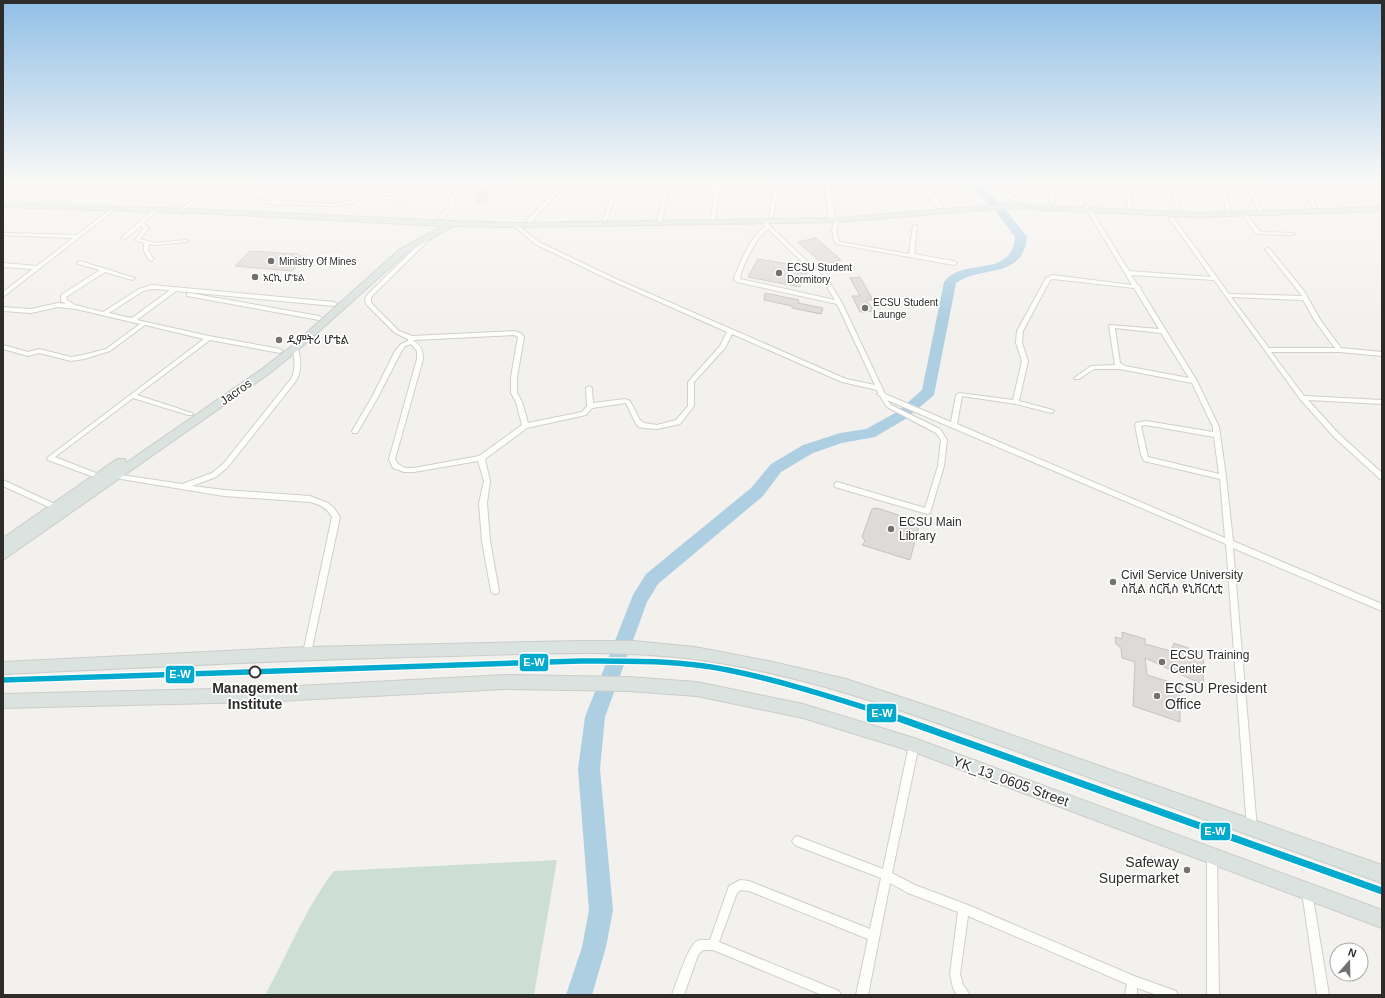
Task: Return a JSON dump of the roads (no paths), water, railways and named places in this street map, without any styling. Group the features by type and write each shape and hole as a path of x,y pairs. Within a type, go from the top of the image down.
{"main road":[{"name":"Jacros","path":"3,545 55,507 190,414 262,370 280,351 397,249 435,228"},
{"name":"Jacros","path":"3,555 295,348 392,260 410,246 429,237 440,228"},
{"path":"3,668 306,653 580,647 634,647 695,653 773,668 846,686 946,719 1382,874"},
{"name":"YK_13_0605 Street","path":"3,701 260,695 505,682 628,684 697,689 748,698 803,711 914,745 1382,919"}],"street":[{"path":"3,295 90,228"},
{"path":"123,238 135,228"},
{"path":"146,228 137,240 155,244 186,241"},
{"path":"519,228 537,243 730,332 779,351 844,381 879,391 899,401 1382,608"},
{"path":"764,228 756,240 737,277 737,280 839,303"},
{"path":"773,228 824,279 839,303 879,391 889,406 938,431 944,440 941,466 927,511 837,485"},
{"path":"835,228 836,241 839,243 954,264"},
{"path":"911,256 915,228"},
{"path":"1101,228 1194,381 1216,427 1223,477 1232,575 1252,828"},
{"path":"1178,228 1302,398 1336,435 1382,477"},
{"path":"1254,228 1260,233 1293,234"},
{"path":"3,234 78,237"},
{"path":"429,237 368,298 370,306 393,329 411,340 418,347 420,352 420,359 392,459 395,466 404,470 414,470 481,458 525,426 584,414 588,411 590,406 588,388"},
{"path":"147,242 146,251 151,260"},
{"path":"1267,249 1297,285 1318,322 1339,350"},
{"path":"80,264 132,278"},
{"path":"3,265 38,268"},
{"path":"76,307 64,301 63,296 104,270"},
{"path":"1129,273 1214,279"},
{"path":"1016,402 1025,361 1018,337 1048,279 1052,277 1138,287"},
{"path":"105,313 147,288 334,304"},
{"path":"134,320 174,290"},
{"path":"182,291 185,294 192,296 319,318"},
{"path":"1226,295 1305,298"},
{"path":"238,304 246,296"},
{"path":"3,309 31,311 58,305 76,307 209,338 280,351"},
{"path":"3,348 28,354 39,351 71,359 84,357 108,350 144,323"},
{"path":"1120,367 1117,364 1111,328 1112,326 1163,331"},
{"path":"590,406 625,400 628,402 639,424 643,426 649,427 678,422 691,406 690,382 724,347 730,332"},
{"path":"355,431 375,397 398,351 403,345 411,340 515,333 520,335 521,342 514,377 514,393 519,402 525,426"},
{"path":"99,477 50,458 209,338"},
{"path":"182,486 214,475 225,466 294,380 296,376 298,356 295,348"},
{"path":"1266,350 1339,350 1382,354"},
{"path":"1077,378 1093,367 1120,367 1194,381"},
{"path":"954,424 959,395 961,394 1016,402 1051,411"},
{"path":"132,396 190,414"},
{"path":"1302,398 1382,402"},
{"path":"1218,435 1146,423 1138,425 1146,459 1223,477"},
{"path":"481,458 487,480 483,503 486,541 495,591"},
{"path":"115,476 224,493 310,499 323,503 333,509 336,517 306,653"},
{"path":"3,483 55,507"},
{"path":"862,995 914,745"},
{"path":"797,841 887,875 912,889 964,909 1133,981 1172,995"},
{"path":"1212,856 1213,995"},
{"path":"713,945 734,890 740,885 749,886 874,936"},
{"path":"1307,892 1323,995"},
{"path":"964,909 955,974 958,988 964,995"},
{"path":"678,995 694,952 701,945 713,945 835,995"},
{"path":"1131,995 1133,981"}],"waterway":[{"path":"579,995 594,947 601,910 589,769 595,717 639,600 652,579 757,492 776,468 808,449 840,438 870,433 902,415 929,392 950,282 961,274 990,269 1012,260 1020,247 1021,237 1015,228"}],"place":[{"name":"Ministry Of Mines","path":"271,261"},
{"name":"ECSU Student Dormitory","path":"779,273"},
{"name":"አርኪ ሆቴል","path":"255,277"},
{"name":"ECSU Student Launge","path":"865,308"},
{"name":"ዲምትሪ ሆቴል","path":"279,340"},
{"name":"ECSU Main Library","path":"891,529"},
{"name":"Civil Service University ስቪል ሰርቪስ ዩኒቨርሲቲ","path":"1113,582"},
{"name":"ECSU Training Center","path":"1162,662"},
{"name":"Management Institute","path":"255,672"},
{"name":"ECSU President Office","path":"1157,696"},
{"name":"Safeway Supermarket","path":"1187,870"}]}
